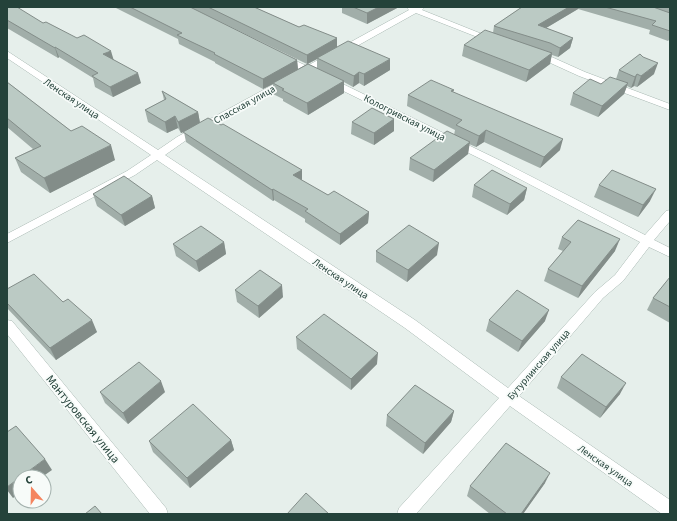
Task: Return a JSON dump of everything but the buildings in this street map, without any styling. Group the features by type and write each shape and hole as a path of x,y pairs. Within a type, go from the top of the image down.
{"street":[{"path":"414,8 478,35 500,42"},
{"name":"Спасская улица","path":"7,239 130,173 181,139 414,8"},
{"path":"530,51 582,74 670,107"},
{"name":"Ленская улица","path":"7,54 157,156 314,258 410,324 509,397 670,510"},
{"name":"Кологривская улица","path":"278,56 495,162 670,253"},
{"name":"Бутурлинская улица","path":"405,514 599,296 619,278 670,214"},
{"name":"Мантуровская улица","path":"7,325 160,514"}]}
